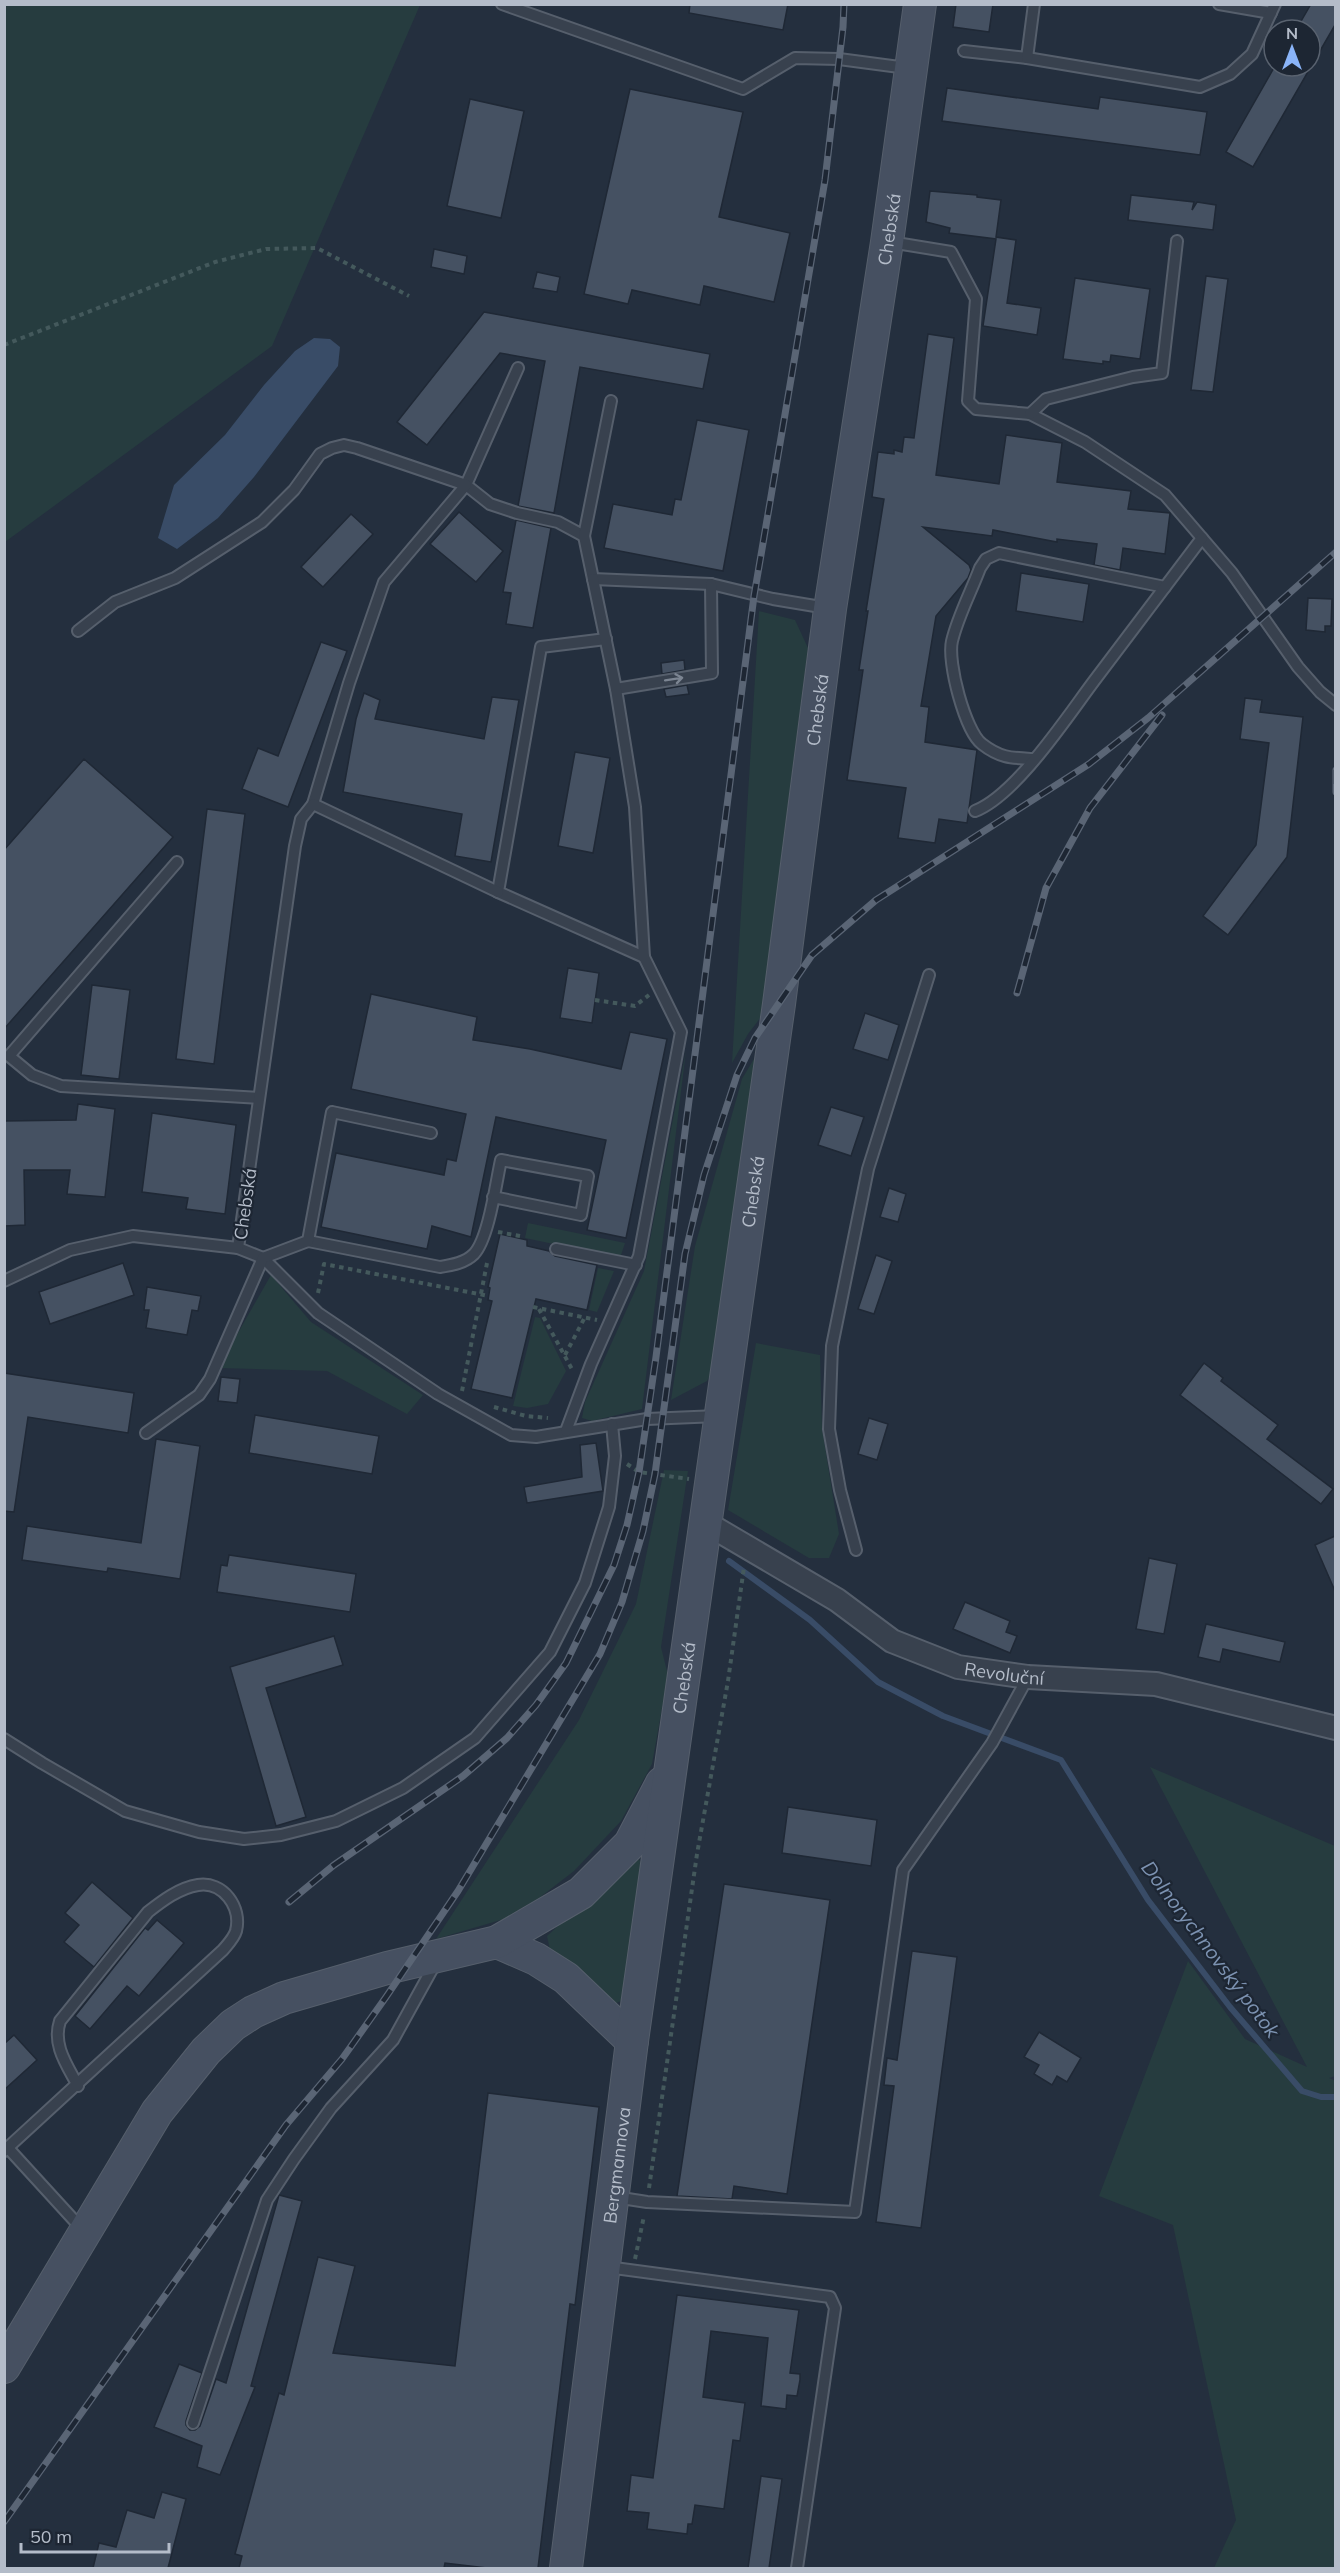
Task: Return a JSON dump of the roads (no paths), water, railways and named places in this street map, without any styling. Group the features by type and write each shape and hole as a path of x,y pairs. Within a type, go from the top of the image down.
{"street":[{"name":"Chebská","path":"674,1761 779,1004 830,609 887,242 920,4"},
{"name":"Revoluční","path":"706,1523 837,1600 892,1641 958,1667 1028,1677 1156,1684 1335,1728"},
{"path":"4,2367 86,2234 157,2112 198,2060 233,2025 253,2012 284,1998 342,1980 497,1942 581,1893 630,1844 674,1761"},
{"name":"Bergmannova","path":"566,2568 614,2268 613,2197 632,2041 674,1761"},
{"path":"497,1942 536,1959 566,1977 632,2041"}],"lane":[{"path":"502,4 742,89 795,58 839,59 910,68"},
{"path":"1027,58 1034,4"},
{"path":"964,51 1027,58 1200,87 1230,74 1252,54 1273,9 1219,4"},
{"path":"1030,414 1046,399 1133,377 1162,373 1177,241"},
{"path":"887,242 951,252 976,299 968,401 976,409 1030,414 1084,442 1165,495 1264,617 1298,667 1335,705"},
{"name":"Chebská","path":"518,368 466,485 384,582 349,683 313,804 301,819 295,846 238,1248 264,1258 315,1309 438,1394 511,1435 536,1437 662,1418 721,1416"},
{"path":"566,1431 591,1364 636,1265 681,1032 644,957 635,807 616,689 584,536 611,401"},
{"path":"78,631 115,602 175,578 262,522 294,490 320,454 345,445 466,485 490,504 558,522 584,536"},
{"path":"975,811 986,807 1005,792 1033,759 1202,538"},
{"path":"1033,759 1005,758 979,743 958,700 951,643 980,568 986,559 999,553 1165,587"},
{"path":"593,579 711,584 772,600 830,609"},
{"path":"616,689 712,673 711,584"},
{"path":"498,892 541,647 606,639"},
{"path":"313,804 498,892 644,957"},
{"path":"177,862 7,1058 32,1075 61,1086 259,1098"},
{"path":"856,1550 840,1490 830,1429 832,1346 868,1169 929,975"},
{"path":"308,1241 332,1112 430,1133"},
{"path":"146,1432 199,1395 210,1379 264,1258 308,1241 440,1267 456,1265 469,1258 482,1244 501,1160 588,1176 581,1215 493,1197"},
{"path":"4,1281 70,1250 133,1236 238,1248"},
{"path":"556,1250 636,1265"},
{"path":"4,1739 125,1811 199,1832 244,1839 281,1835 336,1821 403,1788 475,1738 550,1652 585,1583 609,1507 615,1456 612,1424"},
{"path":"613,2197 647,2202 855,2212 903,1870 992,1743 1028,1677"},
{"path":"78,2086 58,2046 57,2030 60,2021 148,1912 164,1899 199,1885 228,1895 236,1909 237,1921 236,1932 231,1941 78,2086 24,2131 6,2150 86,2234"},
{"path":"193,2423 267,2200 331,2108 393,2040 439,1956"},
{"path":"614,2268 830,2296 835,2308 834,2319 797,2568"}],"water":[{"path":"314,338 330,339 340,347 338,366 254,477 218,518 177,549 158,538 174,485 225,435 264,385 295,351"}],"waterway":[{"name":"Dolnorychnovský potok","path":"729,1561 810,1620 878,1682 943,1716 1061,1760 1148,1900 1230,2007 1302,2091 1321,2097 1336,2097"}],"railway":[{"path":"289,1902 334,1865 463,1776 507,1738 536,1705 566,1663 614,1565 627,1525 639,1472 656,1357 754,596 825,180 844,4"},
{"path":"4,2522 286,2125 342,2059 386,1997 458,1891 600,1654 622,1602 643,1531 655,1474 685,1254 704,1175 737,1075 755,1038 812,955 876,900 1089,764 1148,718 1336,552"},
{"path":"1017,993 1046,888 1090,808 1162,715"},
{"path":"1336,770 1336,792"}]}
